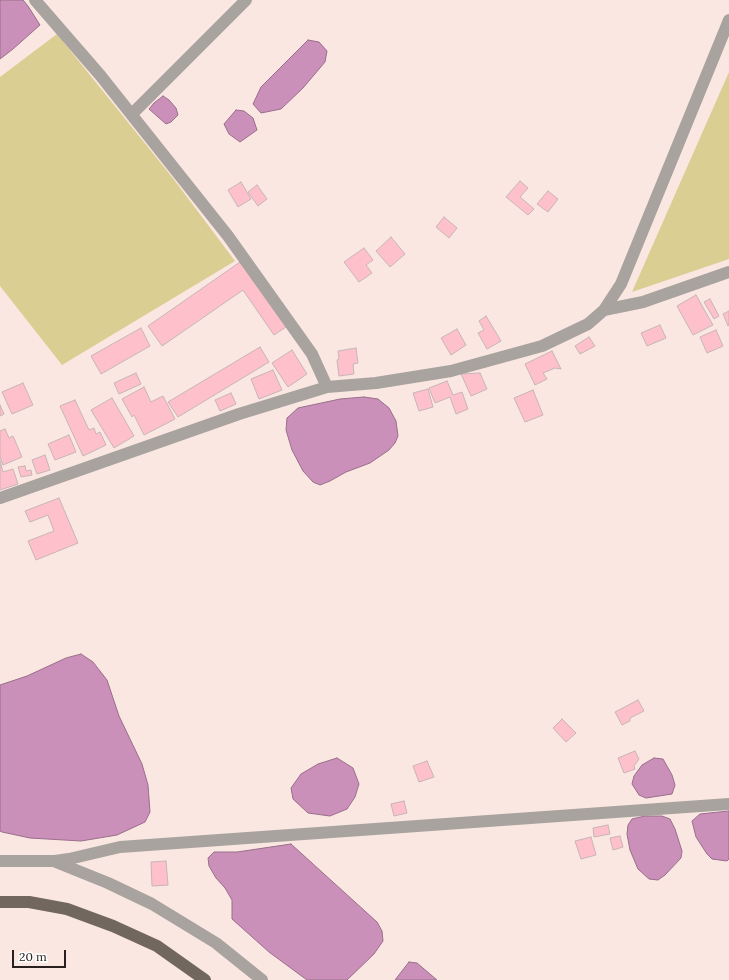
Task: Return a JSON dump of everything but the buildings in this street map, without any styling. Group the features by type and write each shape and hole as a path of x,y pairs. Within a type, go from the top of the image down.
{"main road":[{"path":"0,902 29,902 67,909 113,926 157,946 205,980"}],"street":[{"path":"35,0 100,74 232,242 312,354 327,387"},
{"path":"132,114 246,0"},
{"path":"0,498 232,416 327,387 376,383 451,371 542,346 588,324 604,310 621,284 729,20"},
{"path":"604,310 643,302 729,272"},
{"path":"0,861 55,861 120,847 729,804"},
{"path":"55,861 108,883 152,904 216,943 262,980"}],"shaded area":[{"path":"0,0 23,0 40,25 0,59"},
{"path":"57,34 172,177 235,261 62,365 0,286 0,77"},
{"path":"308,40 319,42 327,51 325,62 303,88 281,109 261,113 253,104 261,87"},
{"path":"729,72 729,259 632,292"},
{"path":"163,96 176,108 178,115 171,122 166,124 149,109"},
{"path":"236,110 244,111 253,118 257,130 240,142 229,134 224,124"},
{"path":"364,397 378,399 389,408 396,421 398,436 395,443 389,450 370,463 346,472 320,485 313,482 303,471 292,450 286,430 287,418 298,408 340,399"},
{"path":"81,654 93,662 107,680 119,716 142,764 148,785 150,812 145,822 117,835 81,841 30,838 2,832 0,831 0,685 27,676 66,658"},
{"path":"337,758 353,768 359,784 355,797 347,809 330,816 308,813 293,799 291,788 301,774 318,764"},
{"path":"654,758 663,759 672,775 675,785 672,794 646,798 639,795 632,784 634,776 642,765"},
{"path":"729,811 729,859 727,861 712,859 696,837 692,821 700,814"},
{"path":"645,816 662,816 670,819 682,851 681,858 665,875 658,880 649,879 638,869 630,850 627,834 628,825 632,819"},
{"path":"291,844 377,922 382,931 383,941 374,954 347,980 307,980 269,952 232,919 232,900 209,866 208,858 214,852 237,852"},
{"path":"409,962 417,963 437,980 395,980"}]}
